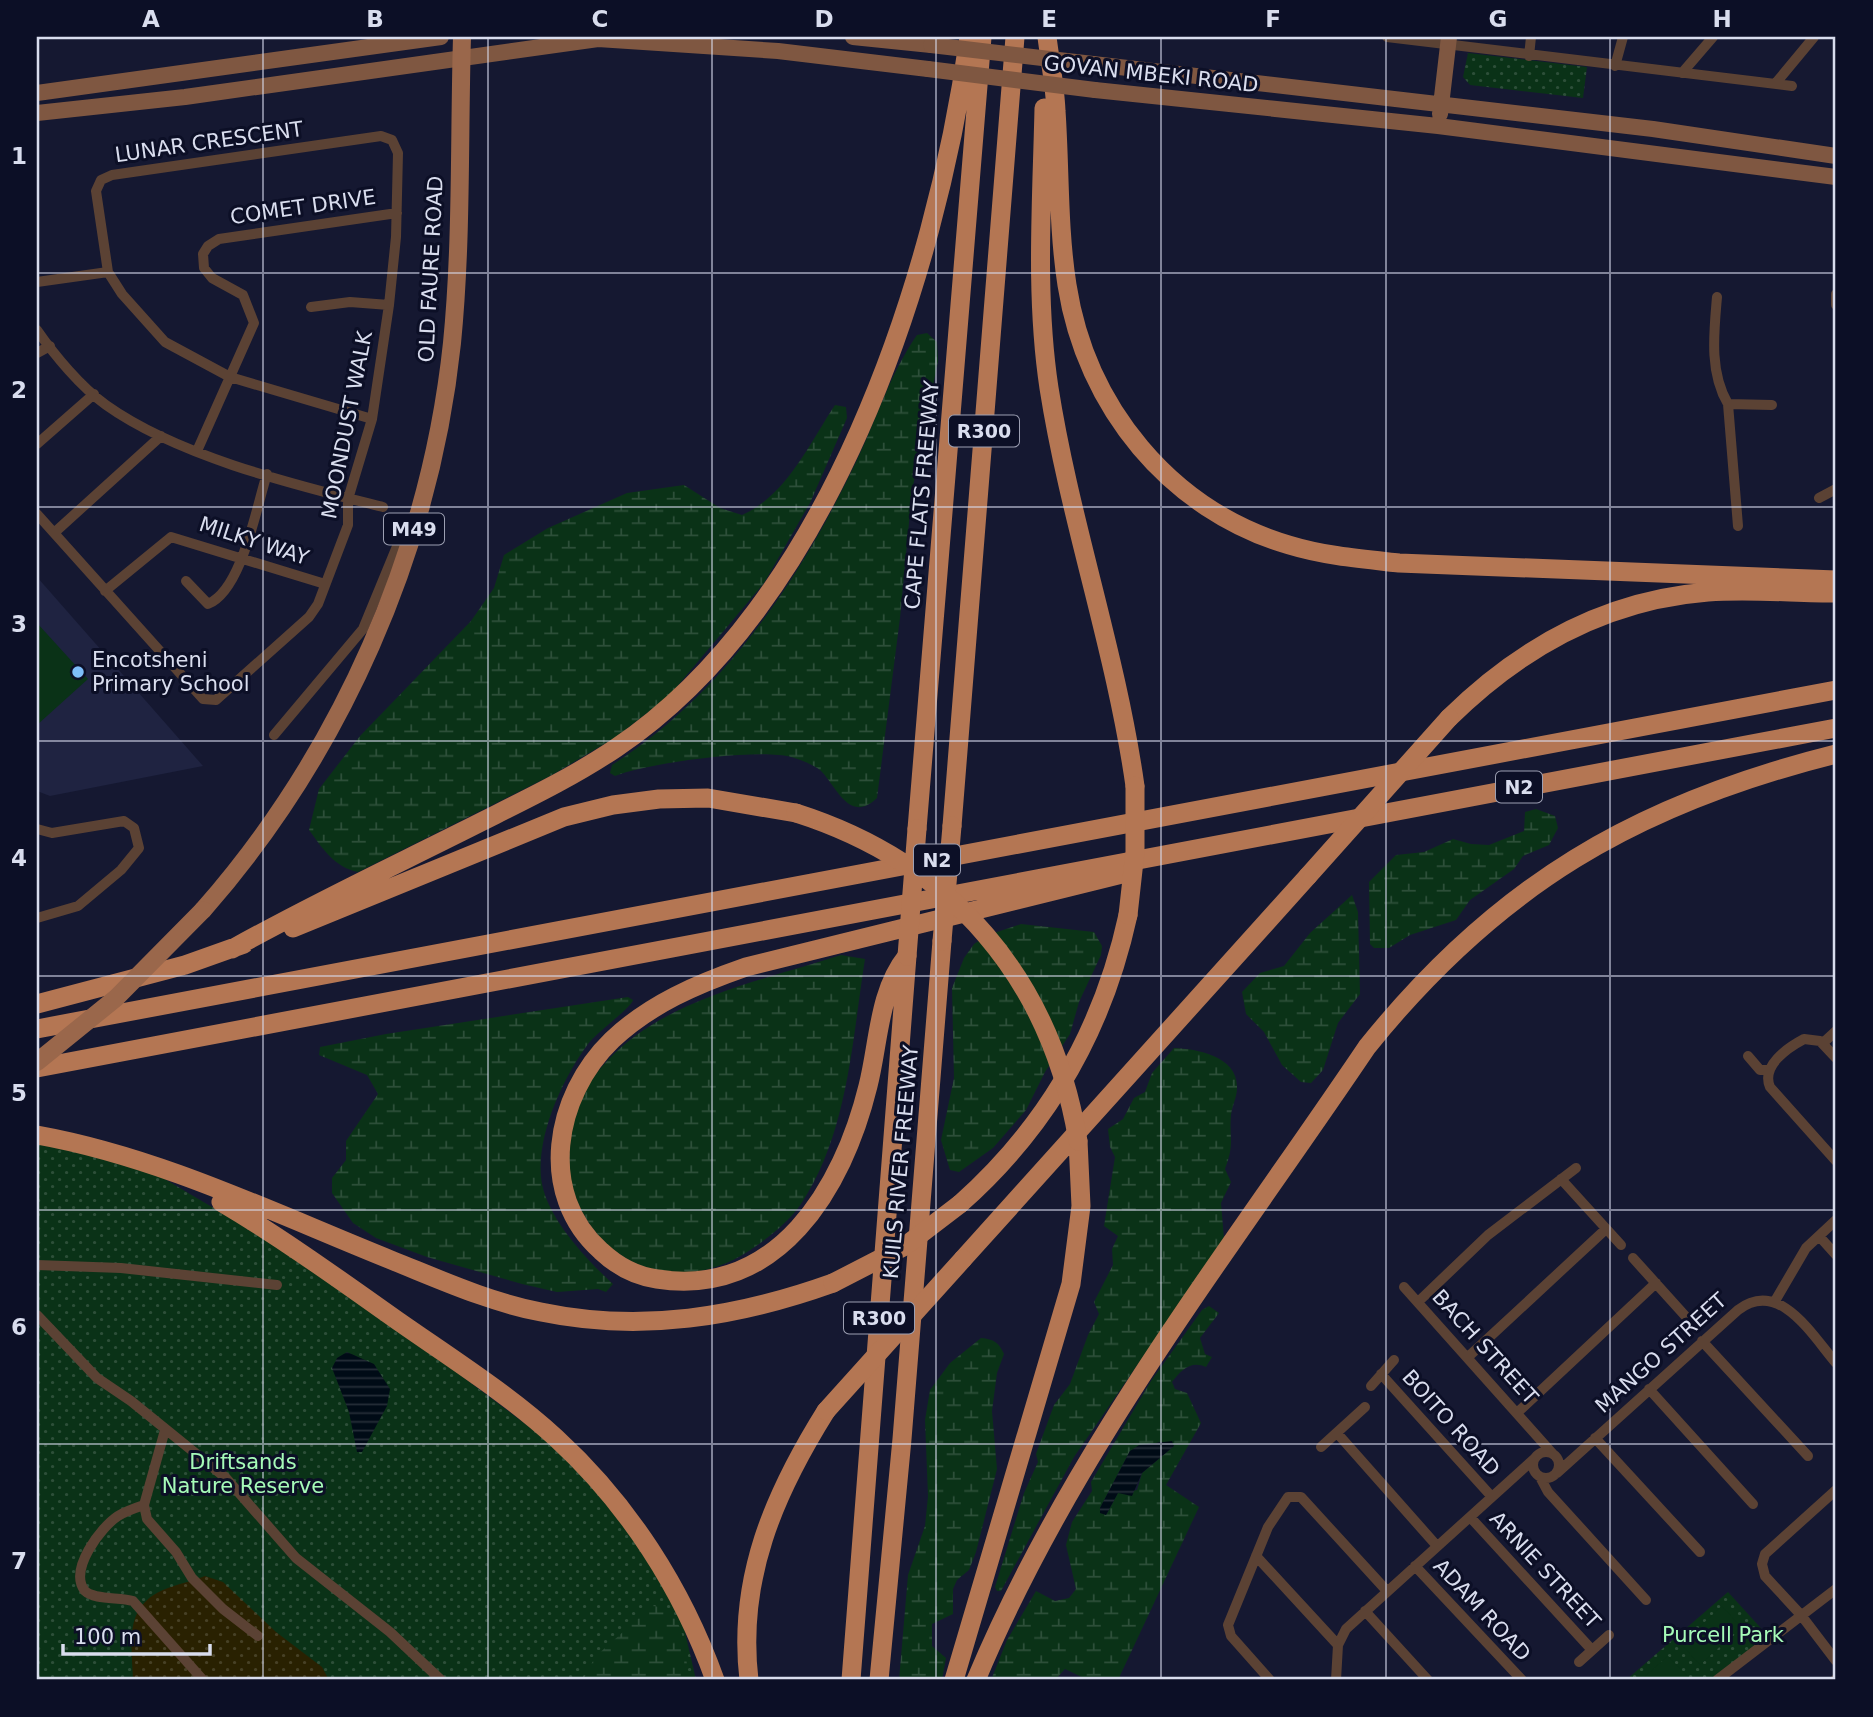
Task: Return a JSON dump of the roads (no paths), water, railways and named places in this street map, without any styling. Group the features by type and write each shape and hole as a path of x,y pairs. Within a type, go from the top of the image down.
{"highway":[{"path":"232,948 581,770 655,718 728,648 780,578 822,506 846,459 895,338 941,182 961,94 969,37"},
{"name":"CAPE FLATS FREEWAY","path":"906,956 982,37"},
{"name":"KUILS RIVER FREEWAY","path":"879,1680 902,1439 1016,37"},
{"path":"1047,37 1056,109 1063,258 1079,340 1099,388 1125,429 1158,468 1204,505 1268,538 1338,557 1399,563 1836,580"},
{"path":"37,1135 112,1152 470,1293 541,1312 624,1322 682,1320 744,1311 833,1283 905,1246 960,1204 1008,1159 1047,1110 1070,1072 1109,988 1128,915 1135,852 1135,786 1122,704 1061,449 1045,358 1040,272 1047,37"},
{"path":"748,1680 748,1608 758,1552 783,1484 826,1410 1449,718 1502,671 1532,649 1607,612 1657,598 1710,592 1836,593"},
{"name":"N2","path":"37,1029 1836,690"},
{"name":"N2","path":"37,1065 1836,728"},
{"path":"976,1680 1033,1559 1100,1440 1367,1047 1415,990 1492,916 1599,842 1650,816 1719,787 1836,754"},
{"path":"37,1003 172,969 333,914 564,817 613,805 659,799 708,799 796,813 852,833 916,870 968,915 1012,967 1045,1026 1068,1089 1081,1174 1078,1250 1071,1284 954,1680"},
{"path":"906,956 889,983 869,1084 845,1159 820,1202 799,1230 751,1264 727,1275 686,1282 648,1278 628,1271 590,1241 572,1214 561,1182 560,1148 566,1116 584,1074 636,1020 666,1001 705,982 746,967 1121,875 1202,847"},
{"name":"KUILS RIVER FREEWAY","path":"851,1680 906,956"},
{"path":"176,1176 286,1242 488,1385 556,1438 601,1485 647,1544 687,1614 715,1680"}],"main road":[{"path":"37,93 441,37"},
{"name":"M49","path":"461,57 462,37"},
{"name":"GOVAN MBEKI ROAD","path":"853,37 1653,129 1836,156"},
{"name":"GOVAN MBEKI ROAD","path":"37,113 185,97 598,39 778,51 1095,90 1438,126 1836,177"},
{"path":"1438,126 1449,42"},
{"name":"OLD FAURE ROAD","path":"37,1065 116,998 203,910 268,830 331,727 381,622 413,531 436,440 452,344 457,285 461,57"}],"street":[{"path":"1387,37 1449,42 1529,56 1792,86"},
{"path":"1529,56 1531,37"},
{"path":"1615,66 1623,37"},
{"path":"1682,73 1713,37"},
{"path":"1775,84 1814,37"},
{"name":"LUNAR CRESCENT","path":"372,419 230,377 165,342 122,294 108,272 96,191 105,177 382,136 392,141"},
{"name":"MOONDUST WALK","path":"37,514 186,681 209,701 224,694 299,627 318,604 348,525 348,499 372,419 389,305 397,213 398,153 392,141"},
{"name":"COMET DRIVE","path":"197,451 252,331 253,315 243,295 207,273 203,261 208,246 219,239 397,213"},
{"path":"37,282 108,272"},
{"path":"1717,297 1716,372 1728,404 1738,526"},
{"path":"310,307 338,302 389,305"},
{"path":"37,330 94,394 107,405 161,436 267,474 383,508"},
{"path":"37,353 50,346"},
{"path":"37,444 94,394"},
{"path":"1728,404 1772,405"},
{"path":"54,533 161,436"},
{"path":"186,581 205,602 212,603 228,587 241,558 267,474"},
{"path":"1819,498 1836,489"},
{"path":"274,735 363,629 398,544 413,531"},
{"name":"MILKY WAY","path":"105,591 171,537 325,584"},
{"path":"37,829 52,833 124,821 134,828 139,848 121,870 78,906 37,918"},
{"path":"1823,1043 1836,1031"},
{"path":"1748,1056 1760,1070 1768,1070 1800,1040 1812,1038 1823,1043 1836,1058"},
{"path":"1768,1070 1770,1087 1836,1161"},
{"path":"1418,1302 1488,1236 1576,1168"},
{"path":"1561,1179 1621,1245"},
{"path":"1836,1220 1806,1248 1775,1301 1788,1309 1836,1363"},
{"path":"1468,1357 1606,1229"},
{"path":"1819,1236 1836,1255"},
{"path":"1633,1258 1688,1319"},
{"path":"37,1265 121,1268 277,1284"},
{"path":"1518,1412 1656,1283"},
{"name":"BACH STREET","path":"1404,1287 1555,1455"},
{"name":"MANGO STREET","path":"1555,1475 1702,1341 1748,1303 1764,1299 1775,1301"},
{"path":"37,1315 97,1378 226,1478 296,1558 390,1632 441,1680"},
{"path":"1702,1341 1808,1456"},
{"name":"BOITO ROAD","path":"1371,1386 1394,1360"},
{"name":"BOITO ROAD","path":"1381,1374 1492,1497"},
{"path":"1649,1389 1753,1504"},
{"path":"1321,1447 1365,1407"},
{"path":"165,1430 144,1505 147,1519 176,1552 192,1578 223,1609 258,1636"},
{"path":"1337,1433 1437,1546"},
{"name":"BACH STREET","path":"1535,1458 1538,1434"},
{"path":"1595,1438 1700,1552"},
{"path":"1336,1680 1338,1644 1346,1629 1365,1611 1541,1453 1576,1455"},
{"path":"1555,1455 1560,1468 1555,1475 1553,1490 1560,1505"},
{"path":"1535,1458 1538,1476 1560,1505 1646,1600"},
{"path":"1517,1475 1555,1475"},
{"path":"1836,1490 1765,1555 1762,1569 1768,1580 1801,1615 1836,1661"},
{"path":"1270,1680 1231,1636 1228,1628 1268,1527 1286,1499 1298,1495 1387,1591"},
{"path":"144,1505 118,1516 95,1537 83,1563 80,1581 86,1591 94,1596 133,1601 203,1680"},
{"name":"ARNIE STREET","path":"1470,1517 1592,1650"},
{"path":"1256,1556 1338,1644"},
{"name":"ADAM ROAD","path":"1415,1566 1522,1680"},
{"path":"1717,1680 1836,1589"},
{"path":"1365,1611 1428,1680"},
{"path":"1579,1662 1609,1634"}],"place":[{"name":"Encotsheni Primary School","path":"78,672"}],"park label":[{"name":"Driftsands Nature Reserve","path":"243,1474"},
{"name":"Purcell Park","path":"1723,1635"}]}
